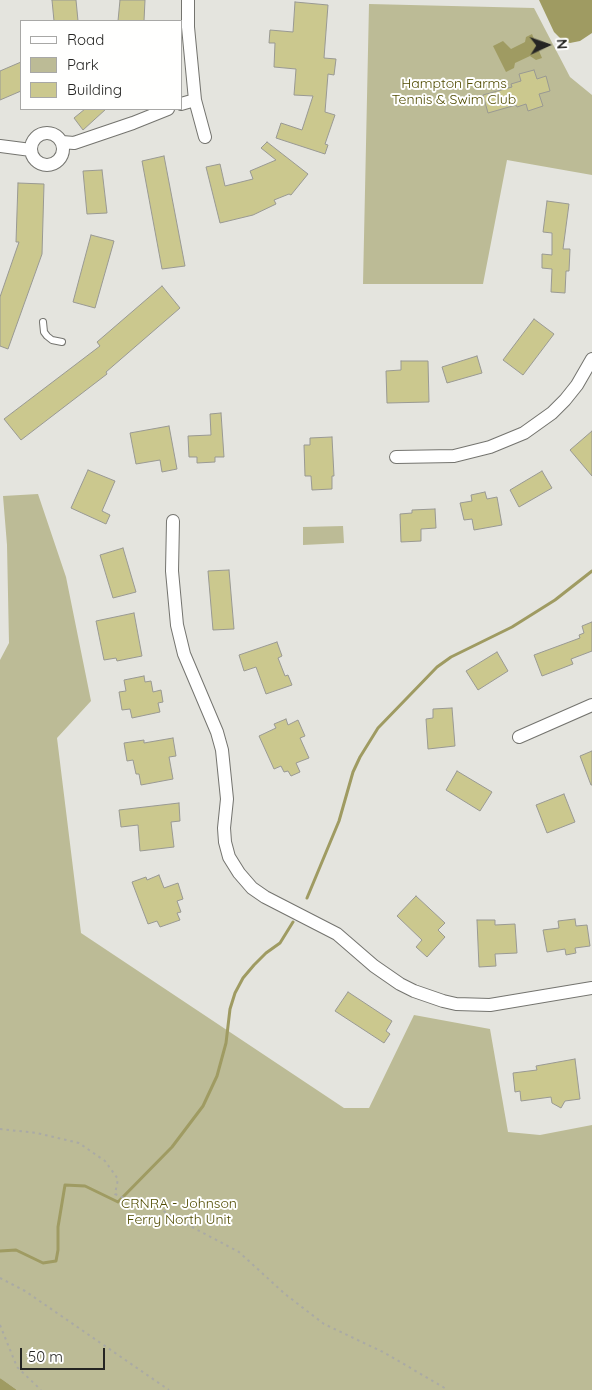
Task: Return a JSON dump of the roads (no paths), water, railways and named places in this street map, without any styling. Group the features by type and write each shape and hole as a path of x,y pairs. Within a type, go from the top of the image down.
{"street":[{"path":"188,0 188,27 195,100 205,137"},
{"path":"182,104 195,100"},
{"path":"62,142 74,143 166,110"},
{"path":"43,133 53,133 62,142 63,152 55,163 50,165 39,163 32,155 31,150 34,139 43,133"},
{"path":"0,146 31,150"},
{"path":"396,457 454,456 490,447 516,437 538,423 565,400 577,385 592,359"},
{"path":"173,521 172,571 177,625 184,654 217,732 222,750 227,799 224,828 227,850 239,873 252,888 265,897 337,934 374,966 400,984 443,1001 456,1004 490,1005 592,988"},
{"path":"519,736 592,705"}],"lane":[{"path":"43,322 44,332 47,336 52,340 62,342"}],"waterway":[{"path":"307,898 339,821 353,772 378,728 437,667 451,657 512,627 555,600 592,571"},
{"path":"0,1251 16,1250 43,1263 56,1261 58,1227 65,1185 85,1186 118,1202 172,1147 203,1106 217,1076 226,1043 230,1009 235,993 243,978 266,953 280,943 293,922"}],"park label":[{"name":"Hampton Farms Tennis & Swim Club","path":"454,92"},
{"name":"CRNRA - Johnson Ferry North Unit","path":"179,1212"}]}
